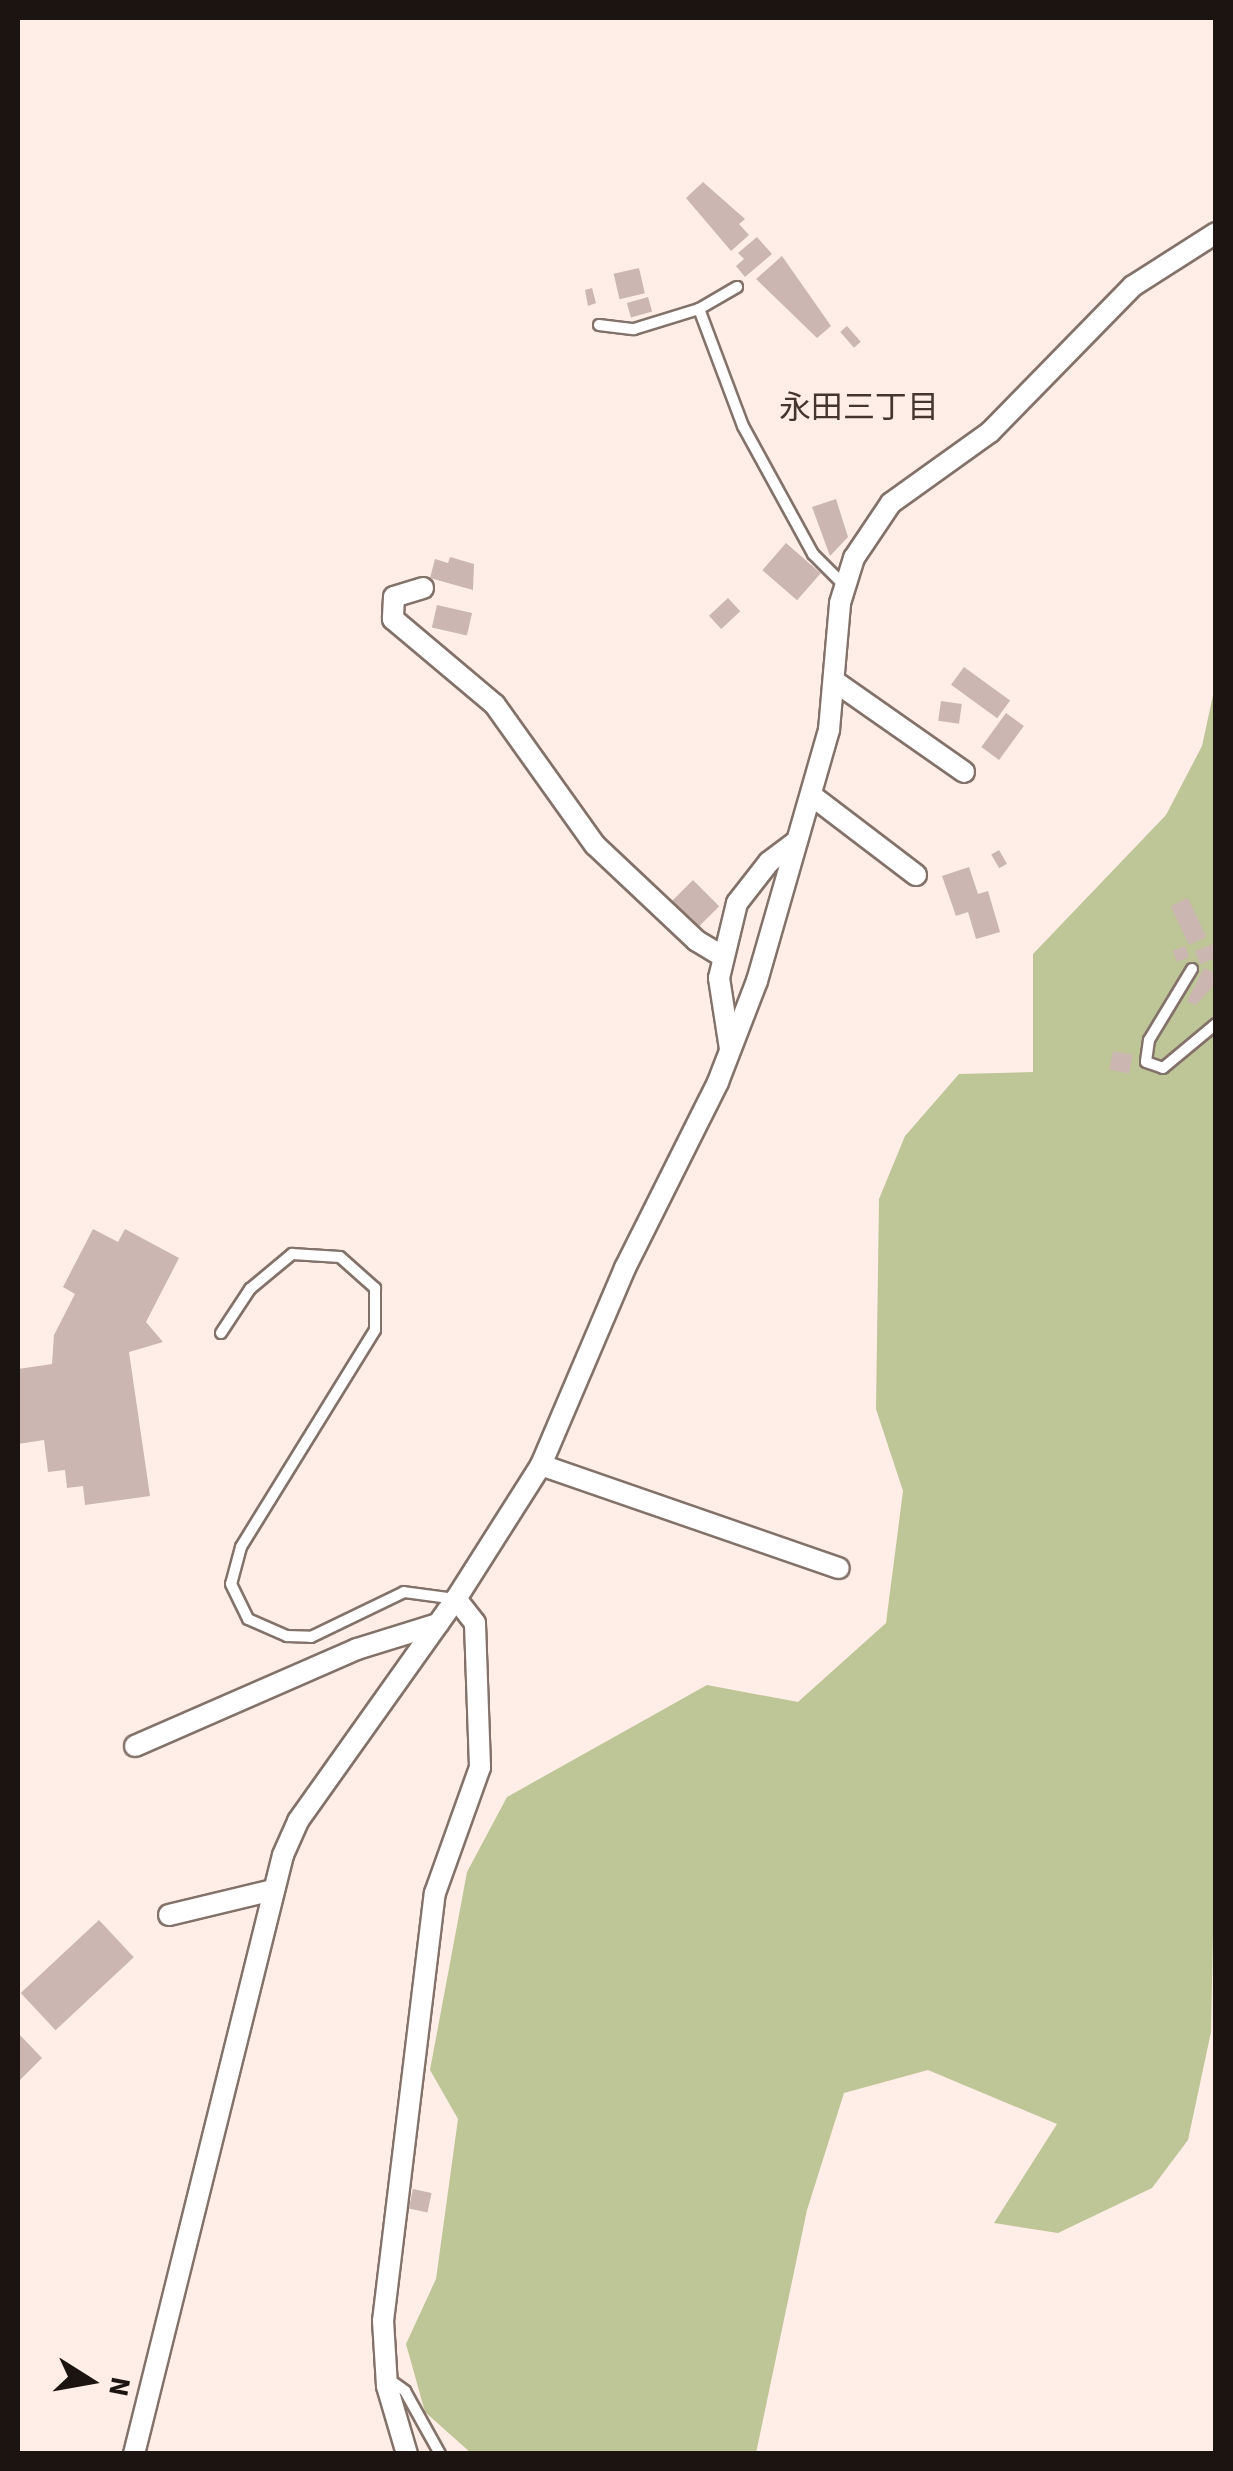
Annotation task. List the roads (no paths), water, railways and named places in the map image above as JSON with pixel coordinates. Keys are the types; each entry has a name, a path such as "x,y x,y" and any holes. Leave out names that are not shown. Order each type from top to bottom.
{"street":[{"path":"134,2454 274,1890 298,1821 456,1599 541,1466 625,1268 730,1051 810,796 838,683 844,585 866,534 890,503 990,432 1133,286 1216,233"},
{"path":"423,588 394,598 393,619 495,704 595,844 697,942 722,956"},
{"path":"838,683 964,772"},
{"path":"810,796 916,875"},
{"path":"730,1051 721,1008 722,956 747,887 797,842"},
{"path":"541,1466 839,1568"},
{"path":"407,2454 385,2376 383,2321 435,1893 480,1767 474,1624 456,1599"},
{"path":"135,1746 358,1649 438,1624"},
{"path":"169,1915 274,1890"}],"lane":[{"path":"599,324 634,328 700,309 737,287"},
{"path":"700,309 743,426 812,554 844,585"},
{"path":"1192,969 1149,1040 1146,1062 1162,1068 1216,1024"},
{"path":"220,1333 250,1289 292,1254 340,1257 374,1288 375,1330 241,1547 231,1584 248,1620 287,1636 311,1637 404,1592 456,1599"},
{"path":"385,2376 405,2391 440,2454"}],"district":[{"name":"永田三丁目","path":"859,408"}]}
